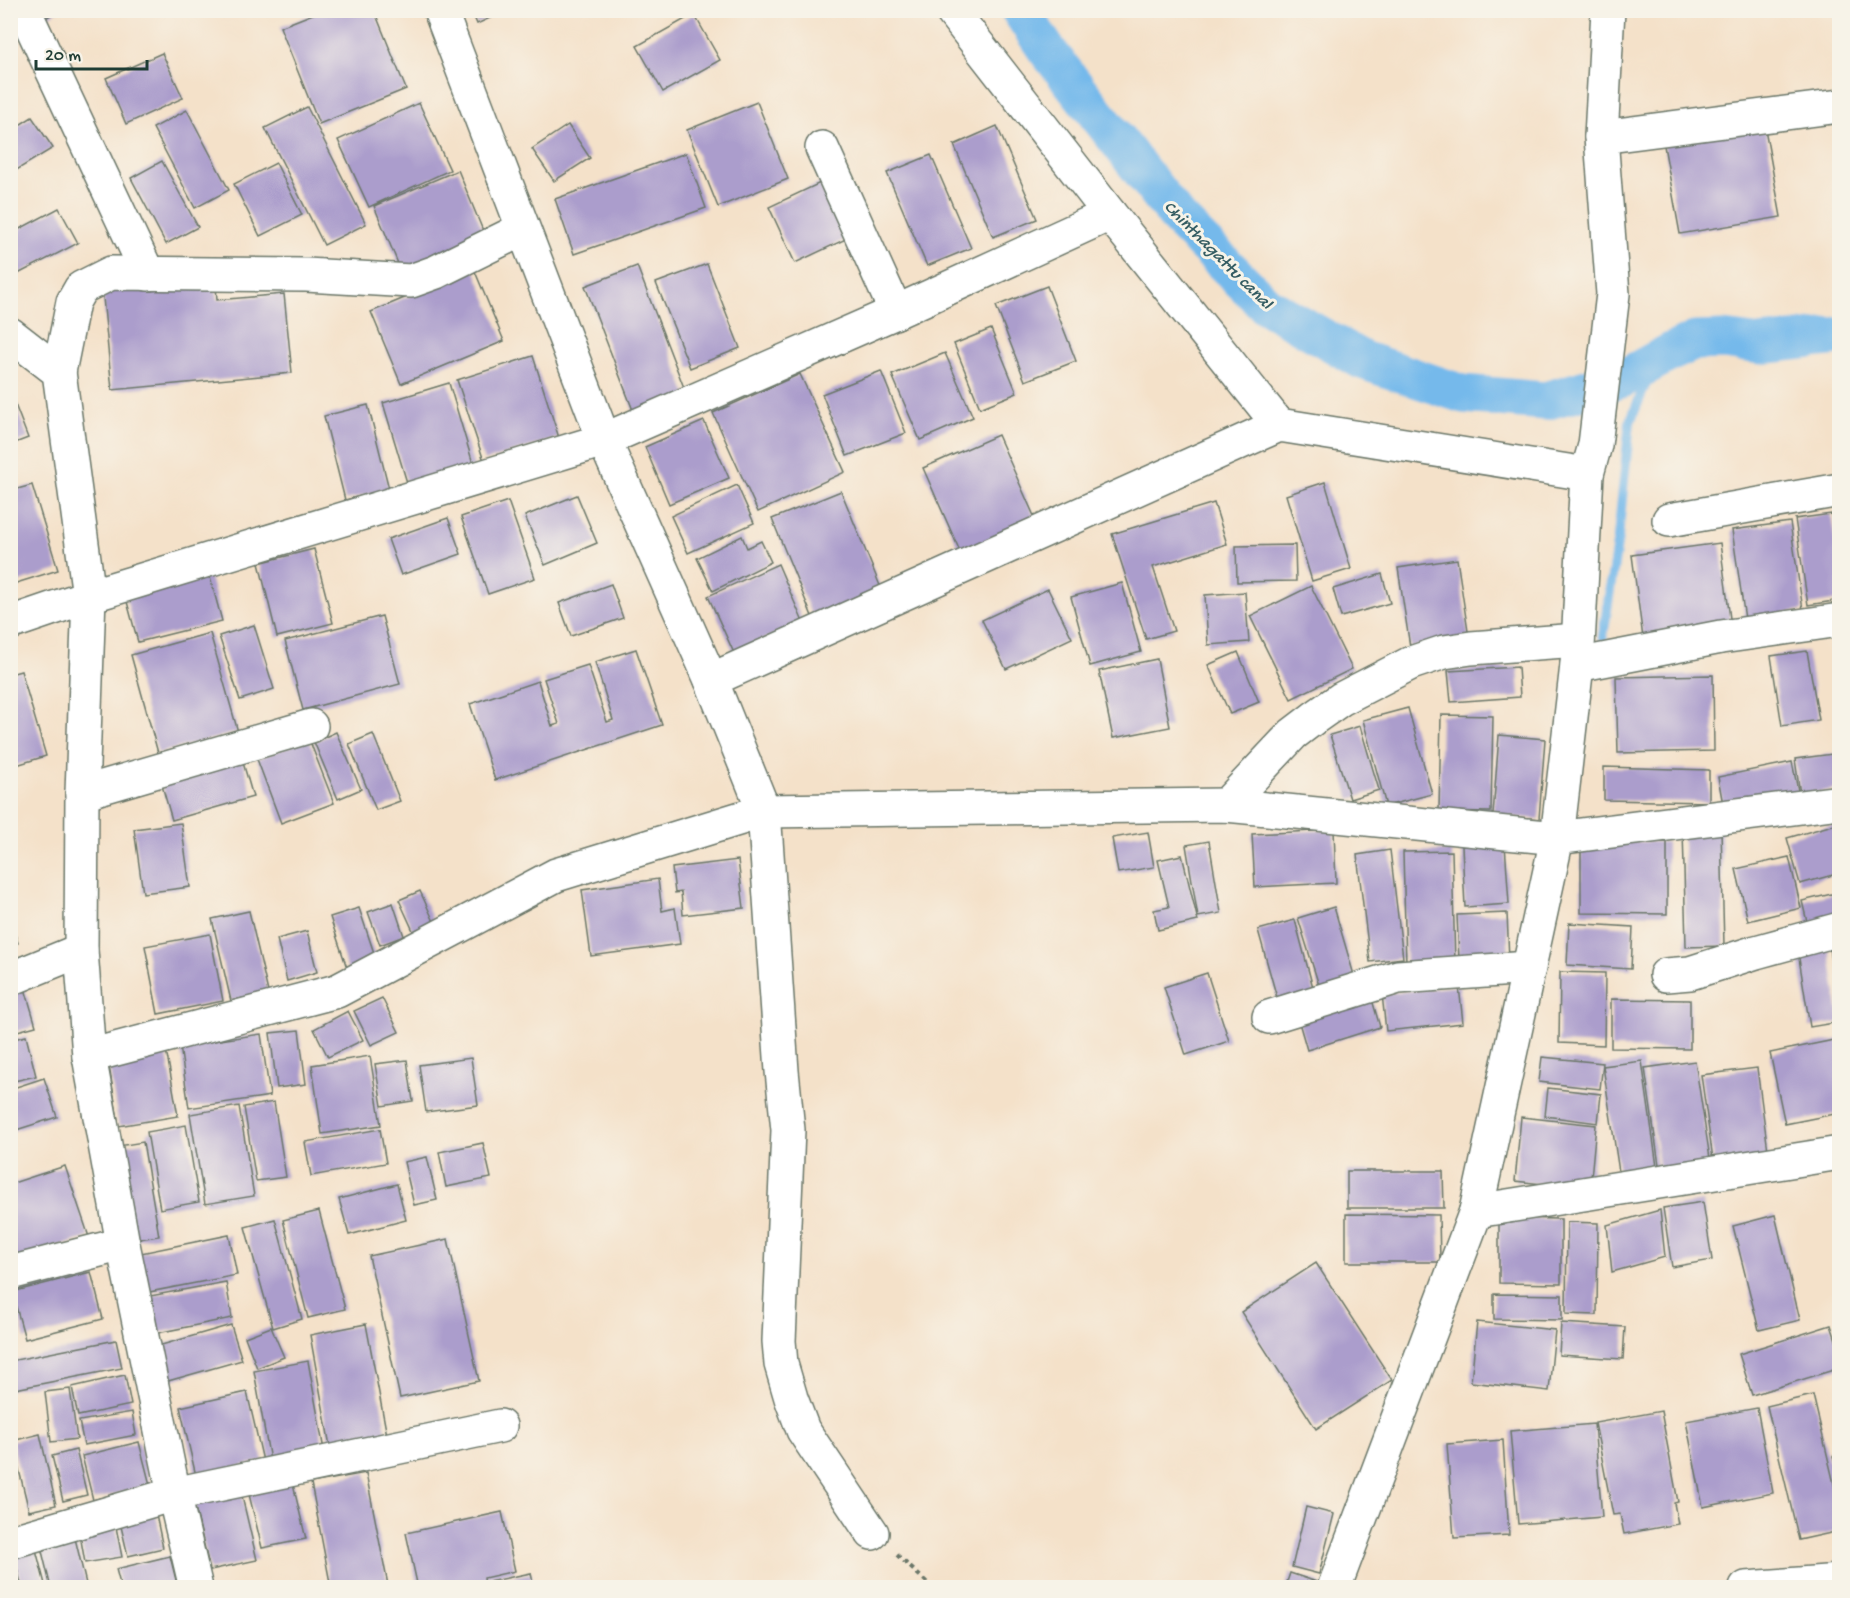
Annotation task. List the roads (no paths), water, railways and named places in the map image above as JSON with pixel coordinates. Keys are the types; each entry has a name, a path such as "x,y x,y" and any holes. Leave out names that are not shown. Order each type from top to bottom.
{"street":[{"path":"24,10 148,274"},
{"path":"440,10 604,440 711,680 764,812 788,1130 779,1341 781,1364 790,1398 803,1430 872,1533"},
{"path":"951,10 1279,425"},
{"path":"1334,1587 1476,1211 1557,838 1577,652 1591,459 1614,294 1601,137 1608,10"},
{"path":"1601,137 1839,106"},
{"path":"822,148 896,312"},
{"path":"10,623 89,596 604,440 896,312 1110,214"},
{"path":"196,1587 174,1494 123,1244 89,1056 81,950 82,793 89,596 59,372 73,302 81,288 111,273 306,275 411,280 436,272 523,229"},
{"path":"10,334 59,372"},
{"path":"711,680 1279,425 1591,459"},
{"path":"1669,520 1839,490"},
{"path":"1226,805 1293,734 1341,699 1411,663 1444,652 1471,648 1577,652 1721,637 1839,620"},
{"path":"82,793 311,726"},
{"path":"89,1056 337,991 556,875 764,812 1226,805 1557,838 1839,802"},
{"path":"1666,975 1690,973 1839,929"},
{"path":"10,979 81,950"},
{"path":"1269,1017 1398,977 1529,968"},
{"path":"1476,1211 1839,1153"},
{"path":"10,1273 123,1244"},
{"path":"10,1542 174,1494 500,1426"},
{"path":"1746,1587 1839,1581"}],"waterway":[{"name":"Chinthagattu canal","path":"1020,10 1046,49 1179,219 1266,305 1362,360 1463,394 1545,401 1624,378 1695,341 1723,340 1761,345 1840,336"},
{"path":"1603,636 1618,537 1630,422 1648,378 1671,352"}]}
